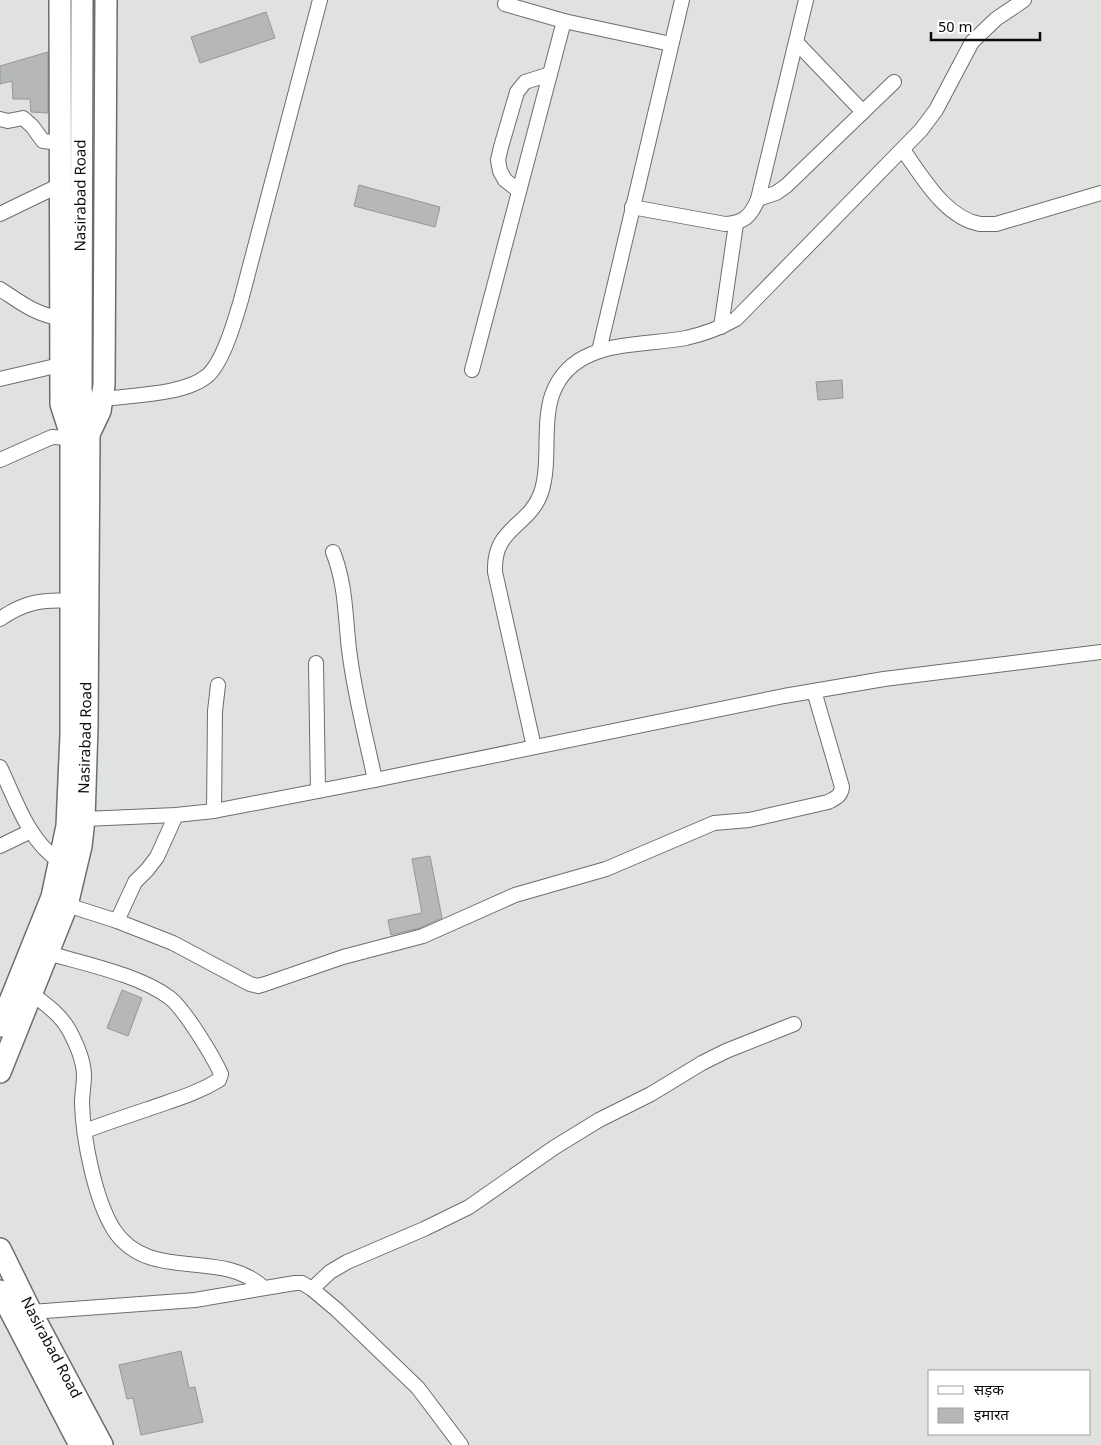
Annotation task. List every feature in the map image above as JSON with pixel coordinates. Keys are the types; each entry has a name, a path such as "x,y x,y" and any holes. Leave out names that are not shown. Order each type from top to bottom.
{"highway":[{"path":"60,0 61,404 77,436 100,411 103,399 106,0"},
{"name":"Nasirabad Road","path":"0,1026 52,897 66,826 69,794 72,601 77,436 81,390 82,0"},
{"name":"Nasirabad Road","path":"0,1072 66,905 76,870 84,819 88,698 77,436"},
{"name":"Nasirabad Road","path":"0,1249 30,1312 102,1445"},
{"name":"Nasirabad Road","path":"0,1291 80,1445"}],"street":[{"path":"103,399 191,386 208,376 217,363 229,337 242,300 320,0"},
{"path":"599,351 682,0"},
{"path":"632,207 725,224 736,224 746,218 754,209 806,0"},
{"path":"534,747 495,572 494,558 498,546 534,506 541,493 544,479 548,416 551,397 557,383 568,369 580,359 599,351 617,346 686,338 721,327 736,319 847,204 903,150 936,110 972,42 996,19 1024,0"},
{"path":"505,4 564,21 671,44"},
{"path":"472,370 564,21"},
{"path":"796,42 863,112"},
{"path":"519,191 505,180 500,171 498,160 501,147 517,92 525,82 550,74"},
{"path":"758,198 768,197 781,189 894,82"},
{"path":"0,119 8,121 23,118 32,126 43,141 60,143"},
{"path":"903,150 935,194 948,207 965,218 980,224 996,224 1101,193"},
{"path":"0,214 60,185"},
{"path":"721,327 736,224"},
{"path":"0,289 34,312 60,318"},
{"path":"0,379 60,365"},
{"path":"0,460 52,437 77,436"},
{"path":"333,552 341,570 349,649 375,780"},
{"path":"0,619 20,606 34,602 51,600 72,601"},
{"path":"84,819 176,815 214,811 814,690 884,679 1101,652"},
{"path":"316,663 318,791"},
{"path":"214,811 218,685"},
{"path":"66,905 117,921 173,943 250,984 258,986 343,958 423,936 515,895 606,869 714,823 749,820 828,802 837,798 841,793 842,787 814,690"},
{"path":"0,767 38,843 60,861"},
{"path":"117,921 135,882 148,870 157,857 176,815"},
{"path":"0,846 31,831"},
{"path":"48,952 145,983 171,999 181,1008 221,1074 219,1080 213,1084 178,1100 146,1109 85,1131"},
{"path":"31,993 62,1020 69,1030 81,1060 84,1069 82,1102 93,1177 108,1218 115,1231 135,1251 146,1257 160,1261 222,1267 257,1281 264,1288"},
{"path":"312,1289 330,1272 347,1262 424,1229 469,1207 555,1147 599,1120 652,1094 726,1051 794,1024"},
{"path":"30,1312 195,1300 302,1283 337,1310 418,1388 461,1445"}],"building":[{"path":"266,12 275,38 200,63 191,37"},
{"path":"48,52 48,113 31,112 30,99 13,99 12,81 0,84 0,66"},
{"path":"359,185 440,207 435,227 354,206"},
{"path":"842,380 843,398 818,400 816,382"},
{"path":"430,856 442,918 420,928 391,935 388,920 422,913 412,859"},
{"path":"122,990 142,998 128,1036 107,1028"},
{"path":"181,1351 189,1388 195,1387 203,1422 141,1435 133,1398 127,1399 119,1365"}]}
